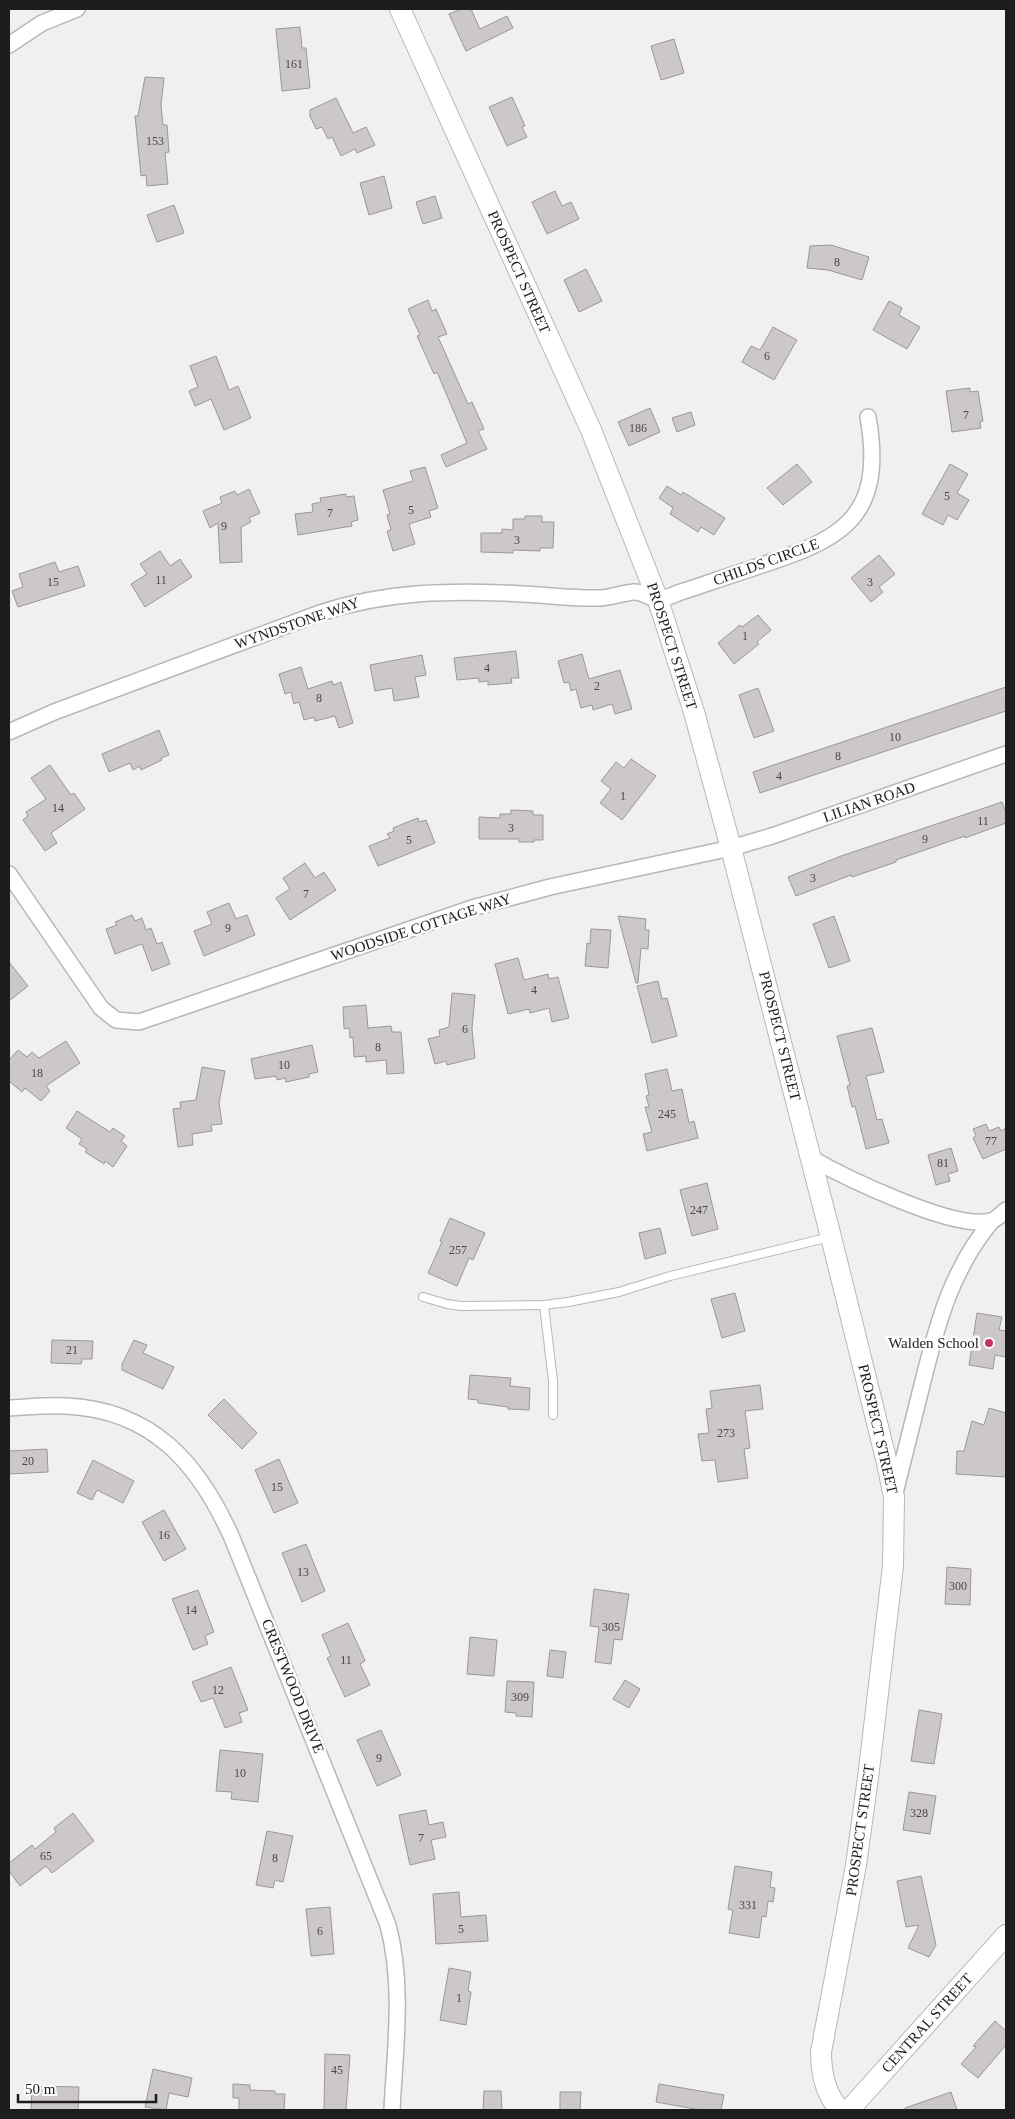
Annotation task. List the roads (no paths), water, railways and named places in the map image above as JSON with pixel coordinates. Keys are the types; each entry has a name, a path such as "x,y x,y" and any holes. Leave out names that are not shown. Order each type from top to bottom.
{"street":[{"path":"9,45 42,23 77,9"},
{"name":"PROSPECT STREET","path":"400,9 591,430 658,600 694,712 731,848 832,1237 894,1497 893,1566 868,1778 850,1902 821,2052 821,2071 826,2088 832,2102 840,2110"},
{"name":"CHILDS CIRCLE","path":"658,600 803,551 830,538 848,524 860,509 871,477 872,451 868,417"},
{"name":"WYNDSTONE WAY","path":"9,732 54,712 320,613 364,600 408,594 455,592 600,598 636,592 658,600"},
{"name":"LILIAN ROAD","path":"731,848 772,836 1006,754"},
{"name":"WOODSIDE COTTAGE WAY","path":"9,874 101,1008 116,1020 139,1022 494,902 631,868 731,848"},
{"path":"811,1158 858,1182 926,1210 966,1221 992,1221"},
{"path":"894,1497 931,1346 948,1293 969,1252 992,1221 1006,1210"},
{"name":"CRESTWOOD DRIVE","path":"9,1408 67,1406 88,1408 125,1418 156,1435 176,1452 191,1468 214,1499 236,1547 388,1925 394,1946 398,1990 392,2110"},
{"name":"CENTRAL STREET","path":"849,2110 1006,1935"}],"lane":[{"path":"423,1297 461,1306 544,1305 595,1298 670,1276 832,1237"},
{"path":"544,1305 553,1381 553,1415"}],"place":[{"name":"Walden School","path":"989,1343"}]}
